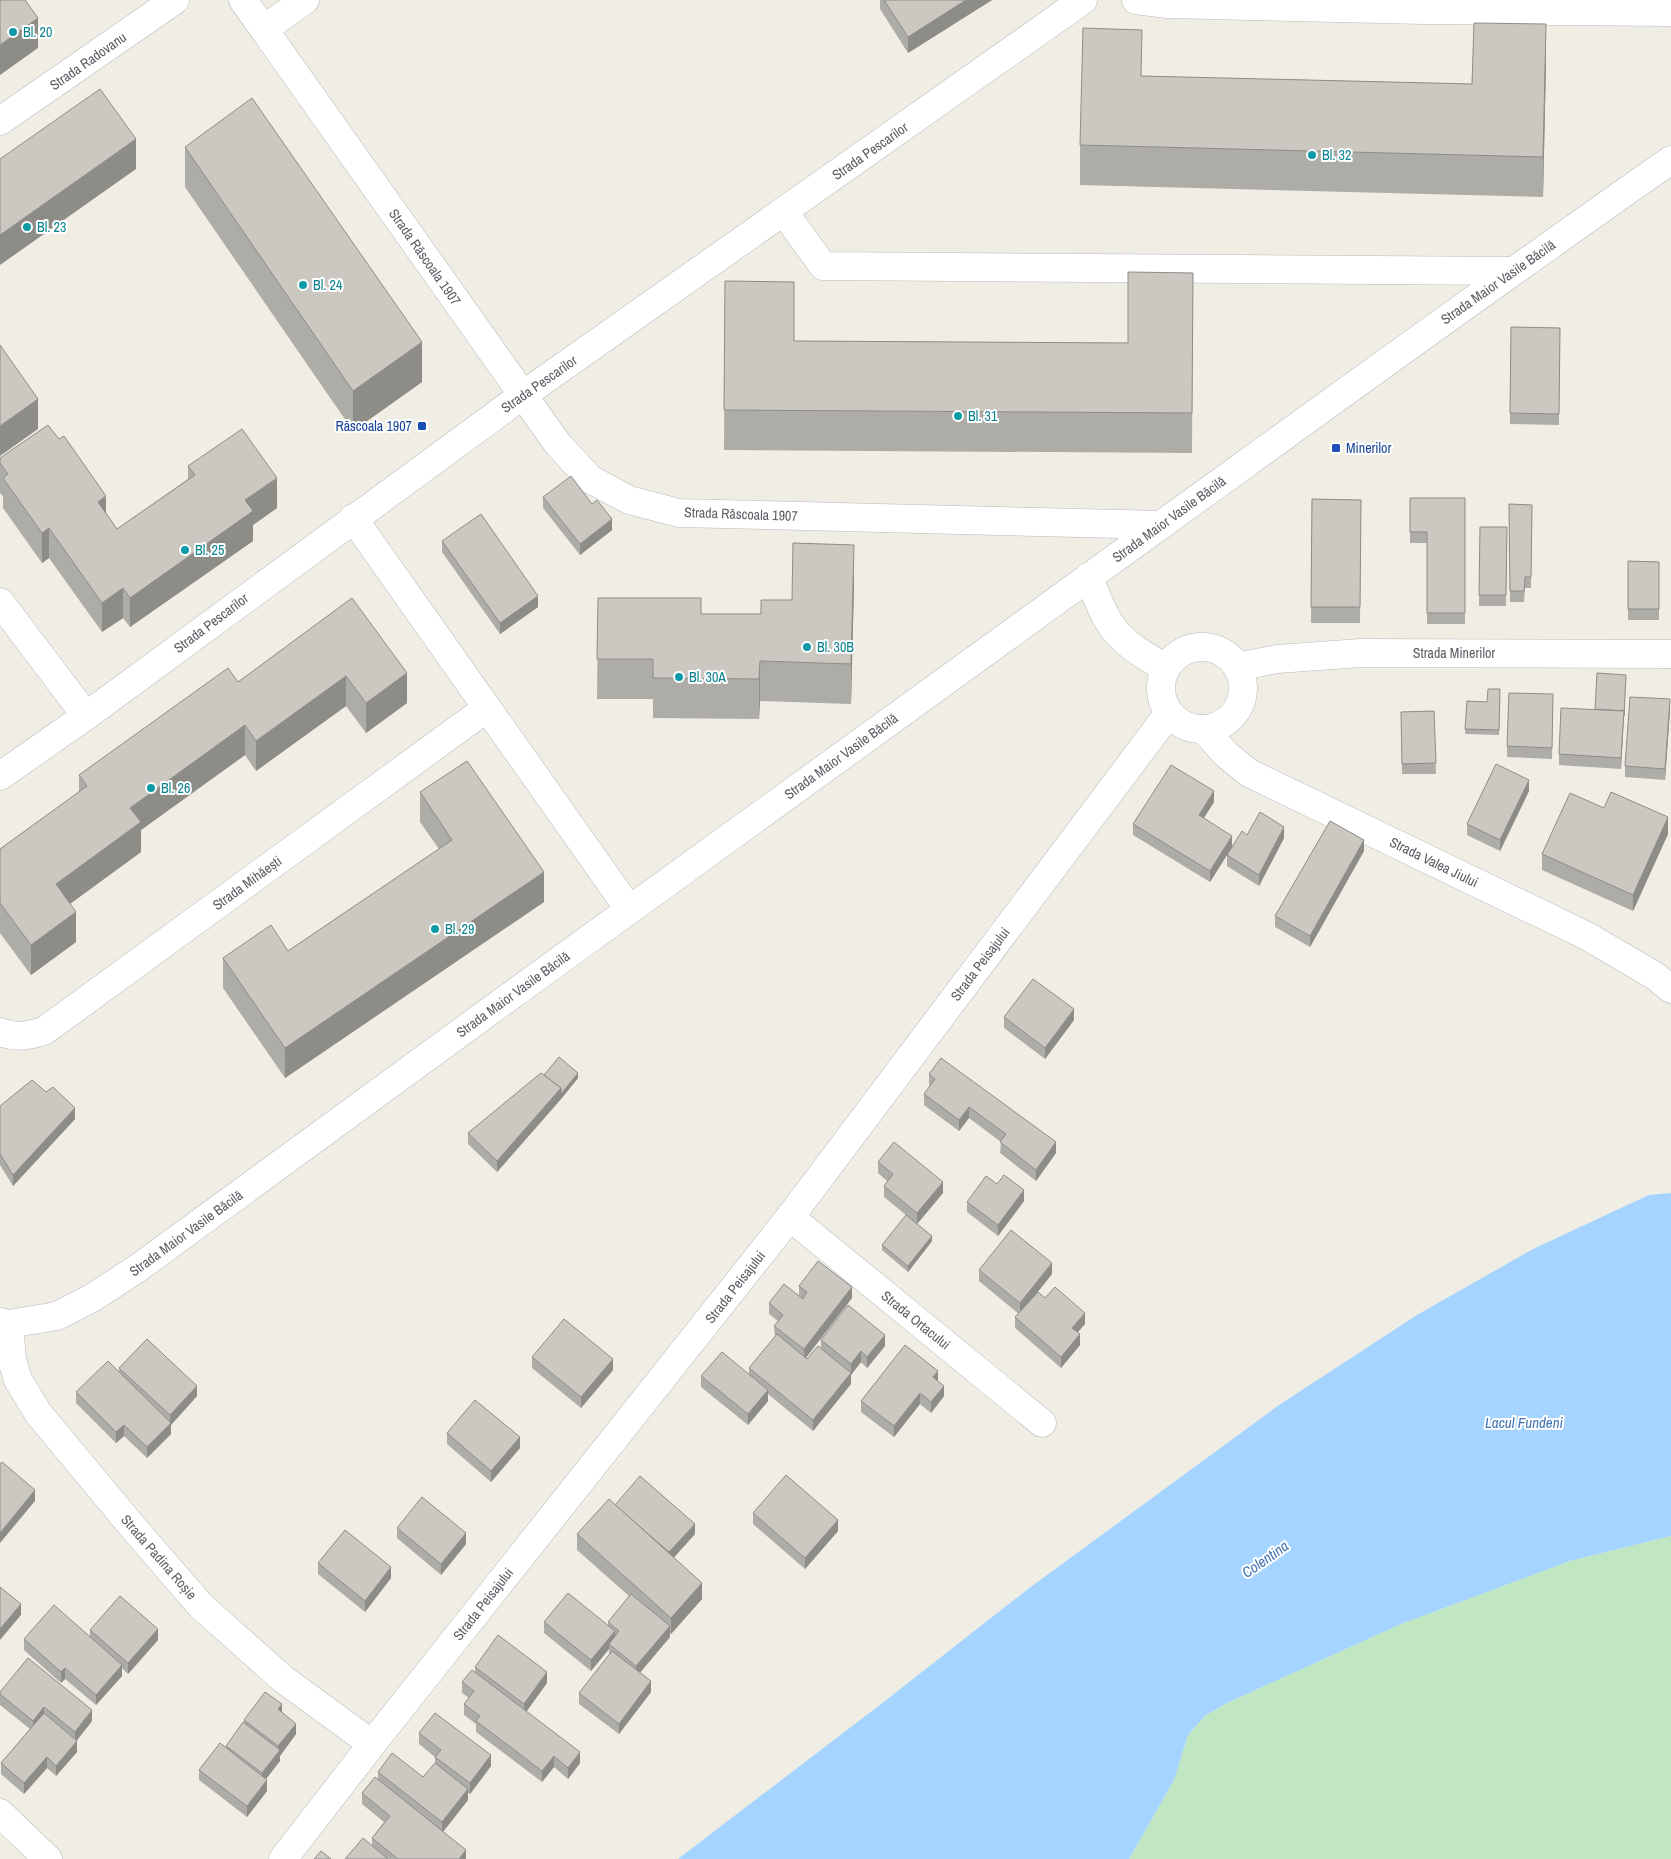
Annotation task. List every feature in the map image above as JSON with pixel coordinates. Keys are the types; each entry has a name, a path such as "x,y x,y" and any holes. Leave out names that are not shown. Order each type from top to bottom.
{"street":[{"name":"Strada Radovanu","path":"0,121 176,0"},
{"name":"Strada Răscoala 1907","path":"243,0 558,443 590,479 630,500 680,513 1161,525"},
{"path":"264,29 305,0"},
{"name":"Strada Pescarilor","path":"0,776 86,716 523,394 1083,0"},
{"path":"1136,0 1167,4 1671,12"},
{"name":"Strada Maior Vasile Băcilă","path":"5,1323 57,1316 92,1298 138,1268 629,909 1088,577 1513,271 1671,160"},
{"path":"784,212 824,266 1513,271"},
{"path":"353,518 629,909"},
{"path":"1088,577 1106,616 1118,634 1137,651 1166,668"},
{"path":"0,602 86,716"},
{"path":"1201,647 1215,649 1228,656 1237,667 1242,680 1243,694 1238,708 1230,719 1217,726 1203,729 1190,727 1179,722 1169,713 1161,691 1162,679 1166,668 1175,657 1187,650 1201,647"},
{"name":"Strada Minerilor","path":"1237,667 1286,658 1361,653 1671,654"},
{"name":"Strada Mihăești","path":"0,1032 13,1036 29,1036 44,1031 487,708"},
{"name":"Strada Peisajului","path":"287,1856 372,1744 790,1217 1169,713"},
{"name":"Strada Valea Jiului","path":"1203,729 1227,755 1249,773 1587,936 1654,976 1671,989"},
{"name":"Strada Ortacului","path":"790,1217 1042,1423"},
{"name":"Strada Padina Roșie","path":"5,1323 18,1380 38,1413 201,1606 283,1679 372,1744"},
{"path":"6,1818 48,1859"}],"green space":[{"path":"1671,1536 1671,1859 1129,1859 1174,1780 1188,1735 1205,1716 1227,1703 1401,1624 1570,1561"}],"water":[{"name":"Lacul Fundeni","path":"1671,1193 1671,1536 1570,1561 1401,1624 1227,1703 1205,1716 1188,1735 1174,1780 1129,1859 678,1859 1028,1589 1279,1405 1417,1315 1533,1249 1649,1195"}],"building":[{"path":"0,0 25,0 38,18 0,45"},
{"path":"884,0 966,0 908,37"},
{"path":"1474,23 1546,24 1543,157 1080,145 1083,28 1142,30 1141,76 1472,84"},
{"path":"100,89 136,139 0,235 0,159"},
{"name":"Bl. 24","path":"252,98 422,342 353,391 185,147"},
{"path":"1128,272 1193,273 1192,413 724,410 725,281 794,282 794,341 1128,343"},
{"path":"1511,327 1560,328 1559,414 1510,413"},
{"path":"0,345 38,399 0,426"},
{"name":"Bl. 25","path":"48,425 59,439 64,436 106,496 98,502 117,529 195,475 188,466 242,429 277,478 245,500 253,511 130,598 123,588 102,603 49,528 42,533 3,478 8,474 0,463 0,458"},
{"path":"571,476 592,504 597,500 612,519 580,544 543,497"},
{"path":"1410,498 1465,498 1465,613 1427,613 1427,532 1410,532"},
{"path":"1312,499 1361,500 1360,607 1311,607"},
{"path":"1509,504 1532,505 1531,577 1525,577 1524,591 1510,591"},
{"path":"481,514 538,596 500,623 442,541"},
{"path":"1480,527 1507,527 1506,595 1479,595"},
{"path":"793,543 854,545 851,664 760,661 759,679 653,678 653,659 597,659 598,598 701,598 701,614 761,614 761,600 792,600"},
{"path":"1628,561 1659,562 1659,609 1628,609"},
{"name":"Bl. 26","path":"352,598 407,673 366,703 346,676 256,741 245,725 130,808 141,822 56,884 76,912 31,945 0,903 0,849 87,786 79,775 228,668 238,682"},
{"path":"1597,673 1626,675 1624,716 1624,711 1595,709"},
{"path":"1488,689 1500,689 1499,730 1465,729 1467,701 1487,702"},
{"path":"1509,693 1553,694 1552,748 1507,746"},
{"path":"1630,697 1670,699 1665,769 1625,766"},
{"path":"1561,708 1624,711 1621,758 1559,754"},
{"path":"1434,711 1436,763 1402,764 1401,712"},
{"name":"Bl. 29","path":"467,761 544,872 285,1048 223,958 271,925 288,951 452,840 420,792"},
{"path":"1496,764 1529,780 1500,840 1467,824"},
{"path":"1171,765 1214,791 1199,815 1232,836 1210,871 1133,824"},
{"path":"1611,792 1668,817 1633,895 1542,854 1570,793 1604,808"},
{"path":"1260,812 1284,827 1259,875 1227,855 1242,831 1247,835"},
{"path":"1330,821 1364,840 1310,936 1275,916"},
{"path":"1033,979 1074,1009 1045,1048 1004,1017"},
{"path":"559,1057 578,1073 561,1094 561,1088 544,1075"},
{"path":"941,1058 1056,1142 1036,1170 1000,1142 1006,1134 969,1107 959,1120 924,1094 935,1079 929,1074"},
{"path":"541,1073 561,1088 497,1161 468,1133"},
{"path":"32,1080 46,1092 53,1087 75,1108 13,1175 0,1154 0,1106"},
{"path":"894,1142 943,1182 917,1213 884,1186 893,1174 878,1162"},
{"path":"1004,1175 1024,1190 998,1225 967,1202 986,1176 997,1184"},
{"path":"906,1215 932,1236 908,1266 882,1245"},
{"path":"1011,1230 1052,1263 1020,1303 979,1270"},
{"path":"818,1261 852,1287 804,1349 774,1326 783,1315 769,1303 784,1284 803,1299 807,1292 799,1286"},
{"path":"1055,1287 1085,1313 1072,1328 1080,1334 1061,1357 1015,1317 1038,1292 1045,1298"},
{"path":"848,1305 885,1335 867,1357 861,1351 851,1364 821,1340"},
{"path":"564,1319 613,1359 581,1397 532,1357"},
{"path":"777,1334 807,1359 818,1346 851,1373 813,1420 749,1368"},
{"path":"147,1339 197,1386 170,1415 119,1368"},
{"path":"905,1345 938,1371 933,1377 944,1386 931,1402 920,1393 894,1426 861,1401"},
{"path":"722,1352 768,1390 748,1414 701,1376"},
{"path":"108,1361 171,1423 147,1447 124,1425 116,1432 76,1392"},
{"path":"475,1400 520,1437 491,1471 447,1433"},
{"path":"2,1462 35,1490 0,1533 0,1464"},
{"path":"786,1475 838,1520 805,1558 753,1513"},
{"path":"640,1476 695,1524 669,1552 615,1505"},
{"path":"422,1497 466,1533 441,1564 397,1528"},
{"path":"609,1499 702,1583 671,1618 577,1534"},
{"path":"345,1530 391,1567 365,1601 318,1563"},
{"path":"0,1587 21,1604 0,1629"},
{"path":"568,1593 615,1631 591,1660 544,1622"},
{"path":"631,1594 670,1626 636,1666 609,1644 619,1631 608,1622"},
{"path":"120,1596 158,1629 128,1663 90,1630"},
{"path":"54,1605 122,1665 96,1695 65,1668 61,1672 24,1639"},
{"path":"498,1635 547,1672 524,1704 475,1667"},
{"path":"612,1651 651,1681 619,1724 579,1693"},
{"path":"28,1658 92,1710 75,1732 44,1707 33,1721 0,1694"},
{"path":"472,1670 580,1752 568,1768 554,1756 542,1771 476,1721 480,1716 464,1704 474,1691 462,1682"},
{"path":"265,1692 282,1704 278,1709 296,1724 278,1746 244,1720"},
{"path":"44,1713 77,1741 56,1766 47,1757 24,1783 1,1763"},
{"path":"435,1713 491,1755 470,1783 435,1757 441,1750 419,1733"},
{"path":"243,1722 280,1750 262,1773 226,1746"},
{"path":"220,1743 267,1780 247,1806 199,1770"},
{"path":"392,1753 423,1777 435,1763 468,1789 442,1822 378,1772"},
{"path":"375,1777 466,1850 459,1859 398,1859 372,1838 390,1816 362,1793"},
{"path":"363,1838 388,1859 345,1859"},
{"path":"321,1851 331,1859 314,1859"}],"place":[{"name":"Bl. 20","path":"13,32"},
{"name":"Bl. 32","path":"1312,155"},
{"name":"Bl. 23","path":"27,227"},
{"name":"Bl. 24","path":"303,285"},
{"name":"Bl. 31","path":"958,416"},
{"name":"Răscoala 1907","path":"422,426"},
{"name":"Minerilor","path":"1336,448"},
{"name":"Bl. 25","path":"185,550"},
{"name":"Bl. 30B","path":"807,647"},
{"name":"Bl. 30A","path":"679,677"},
{"name":"Bl. 26","path":"151,788"},
{"name":"Bl. 29","path":"435,929"}],"water label":[{"name":"Colentina","path":"1265,1559"}]}
